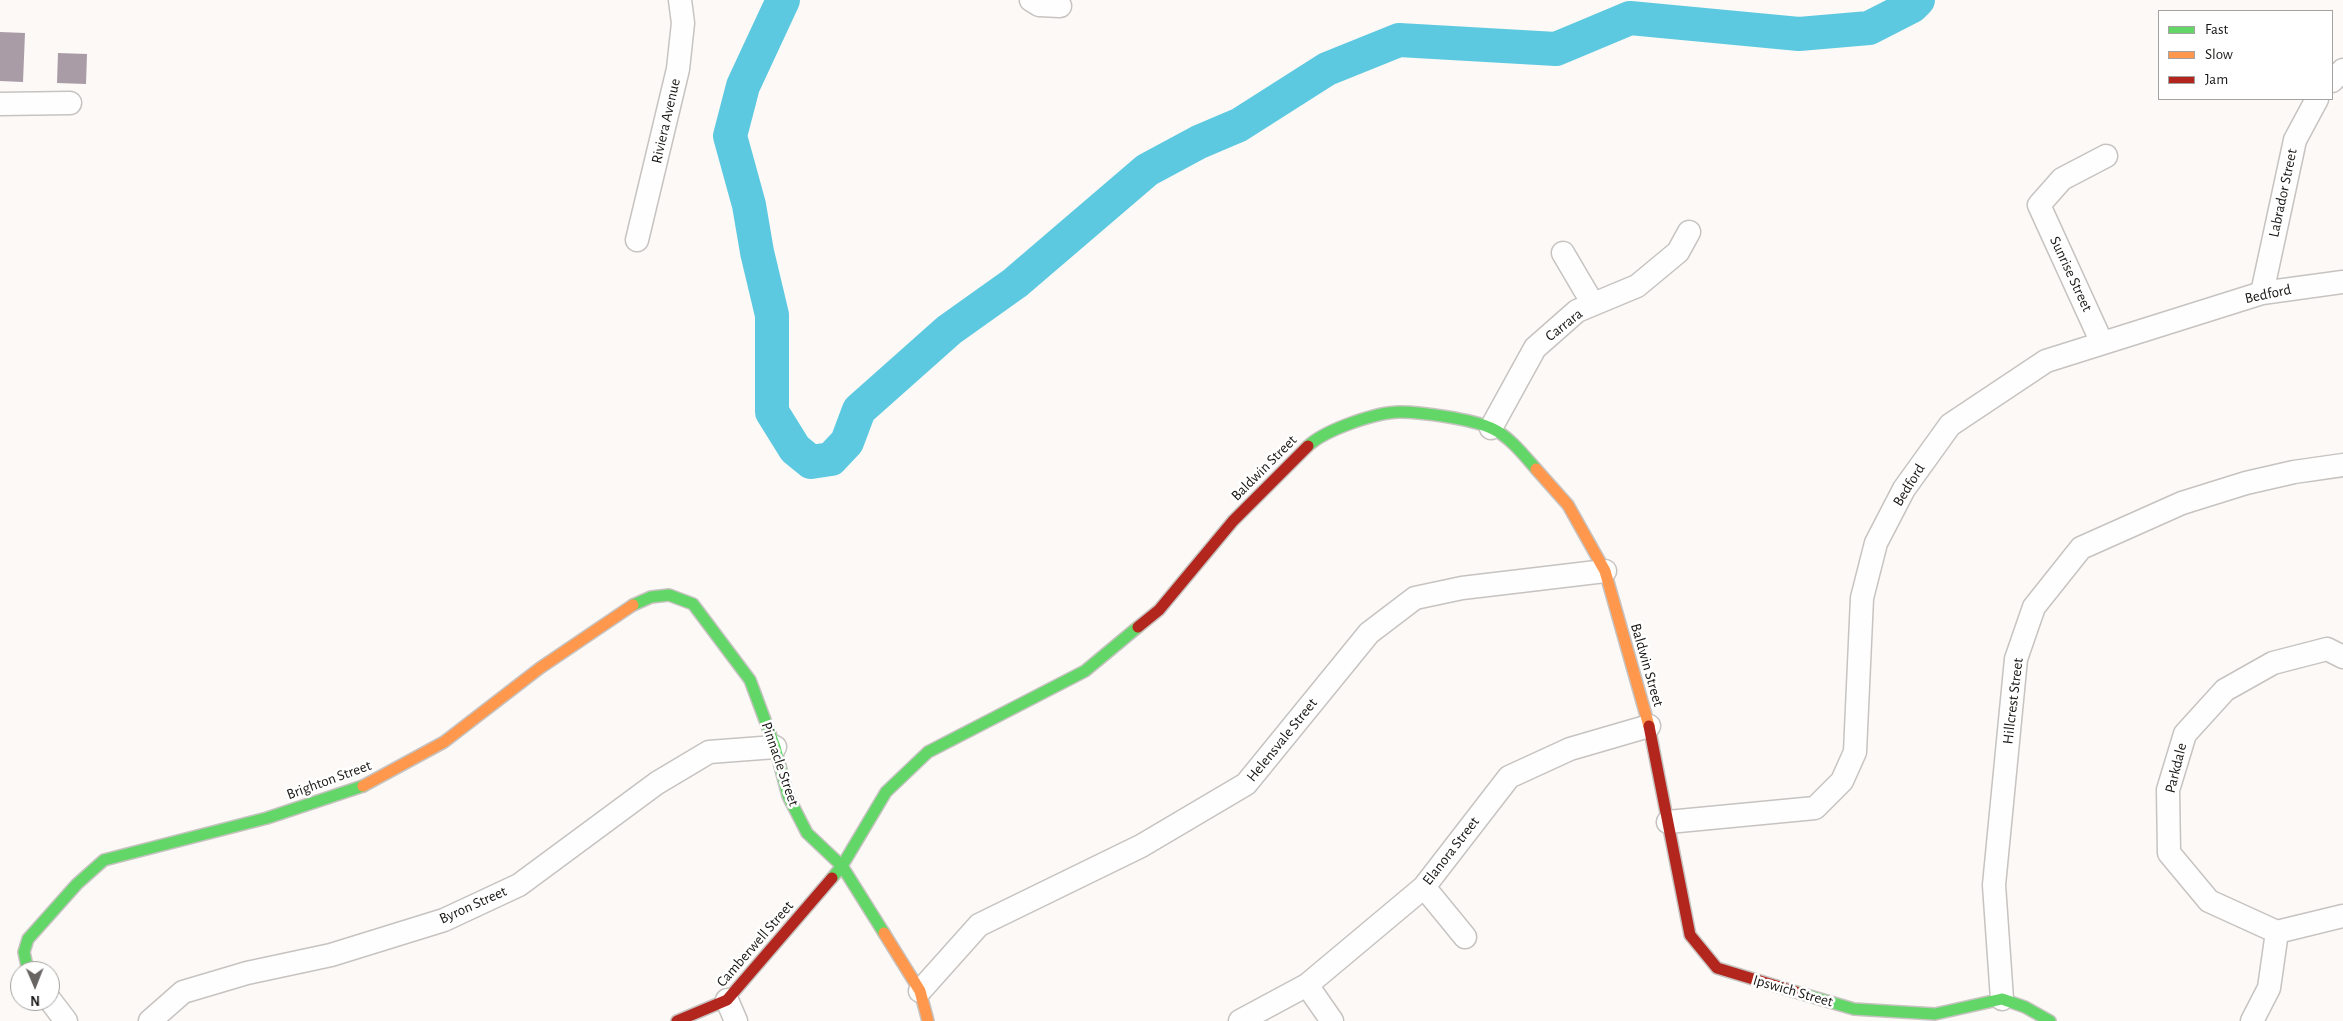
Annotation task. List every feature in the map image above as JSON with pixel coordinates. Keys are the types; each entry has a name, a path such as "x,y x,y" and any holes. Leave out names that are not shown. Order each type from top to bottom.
{"street":[{"name":"Riviera Avenue","path":"637,240 678,69 683,23 680,0"},
{"path":"1031,0 1039,5 1060,6"},
{"path":"2333,80 2343,70"},
{"name":"Labrador Street","path":"2262,293 2295,140 2316,100"},
{"path":"0,104 70,103"},
{"name":"Sunrise Street","path":"2102,343 2039,205 2062,179 2106,156"},
{"name":"Carrara","path":"1491,428 1536,348 1577,311 1637,286 1678,252 1690,232"},
{"path":"1563,253 1593,304"},
{"name":"Bedford","path":"1668,822 1815,808 1842,781 1855,752 1862,598 1876,543 1904,489 1950,425 2046,361 2262,293 2343,282"},
{"name":"Baldwin Street","path":"842,866 886,792 928,752 1086,671 1159,610 1233,521 1310,444 1348,423 1399,412 1450,418 1491,428 1516,446 1568,505 1605,571 1649,726 1668,822"},
{"name":"Hillcrest Street","path":"2002,999 1994,885 2016,659 2034,606 2081,548 2182,503 2237,486 2294,472 2343,465"},
{"name":"Helensvale Street","path":"920,991 979,925 1142,846 1246,784 1369,633 1414,598 1462,588 1605,571"},
{"name":"Pinnacle Street","path":"669,595 694,604 750,680 775,747 788,796 807,832 842,866 920,991 928,1021"},
{"name":"Brighton Street","path":"26,961 24,952 28,939 77,884 104,860 267,818 363,786 444,742 540,668 634,604 651,597 669,595"},
{"name":"Parkdale","path":"2277,932 2209,900 2169,852 2168,790 2185,734 2225,690 2273,663 2327,649 2343,657"},
{"name":"Elanora Street","path":"1240,1021 1307,985 1424,887 1509,777 1570,749 1649,726"},
{"name":"Byron Street","path":"150,1021 183,992 247,972 331,956 444,920 519,885 657,783 709,752 775,747"},
{"name":"Ipswich Street","path":"1668,822 1690,936 1717,968 1854,1009 1935,1014 2002,999"},
{"name":"Camberwell Street","path":"678,1021 727,1000 842,866"},
{"path":"1424,887 1465,937"},
{"path":"2252,1021 2269,988 2277,932 2343,916"},
{"path":"1307,985 1332,1021"},
{"path":"2002,999 2025,1007 2050,1021"},
{"path":"727,1000 736,1021"},
{"path":"58,1011 66,1021"}],"building":[{"path":"0,32 25,33 23,82 0,81"},
{"path":"58,53 87,54 86,84 57,83"}],"waterway":[{"path":"783,0 743,86 730,136 749,205 757,252 772,315 772,412 795,449 811,462 831,459 847,442 859,410 949,330 1015,283 1147,170 1199,142 1239,125 1327,69 1399,40 1556,49 1630,18 1799,34 1869,28 1912,6 1918,0"}],"traffic: fast":[{"path":"1308,446 1338,428 1378,415 1400,412 1421,413 1459,419 1498,431 1536,469"},
{"path":"633,605 651,597 669,595 693,604 750,680 775,747 788,796 807,833 842,866 884,933"},
{"path":"832,878 842,866 886,792 928,752 1085,671 1138,627"},
{"path":"26,961 24,952 28,939 77,884 104,860 267,818 363,786"},
{"path":"1796,992 1854,1009 1935,1014 2002,999 2025,1007 2050,1021"}],"traffic: slow":[{"path":"1536,469 1568,505 1605,571 1649,726"},
{"path":"363,786 444,742 540,668 633,605"},
{"path":"884,933 920,991 928,1021"}],"traffic: jam":[{"path":"1138,627 1159,610 1233,521 1308,446"},
{"path":"1649,726 1690,935 1717,968 1796,992"},
{"path":"677,1021 727,1000 832,878"}]}
